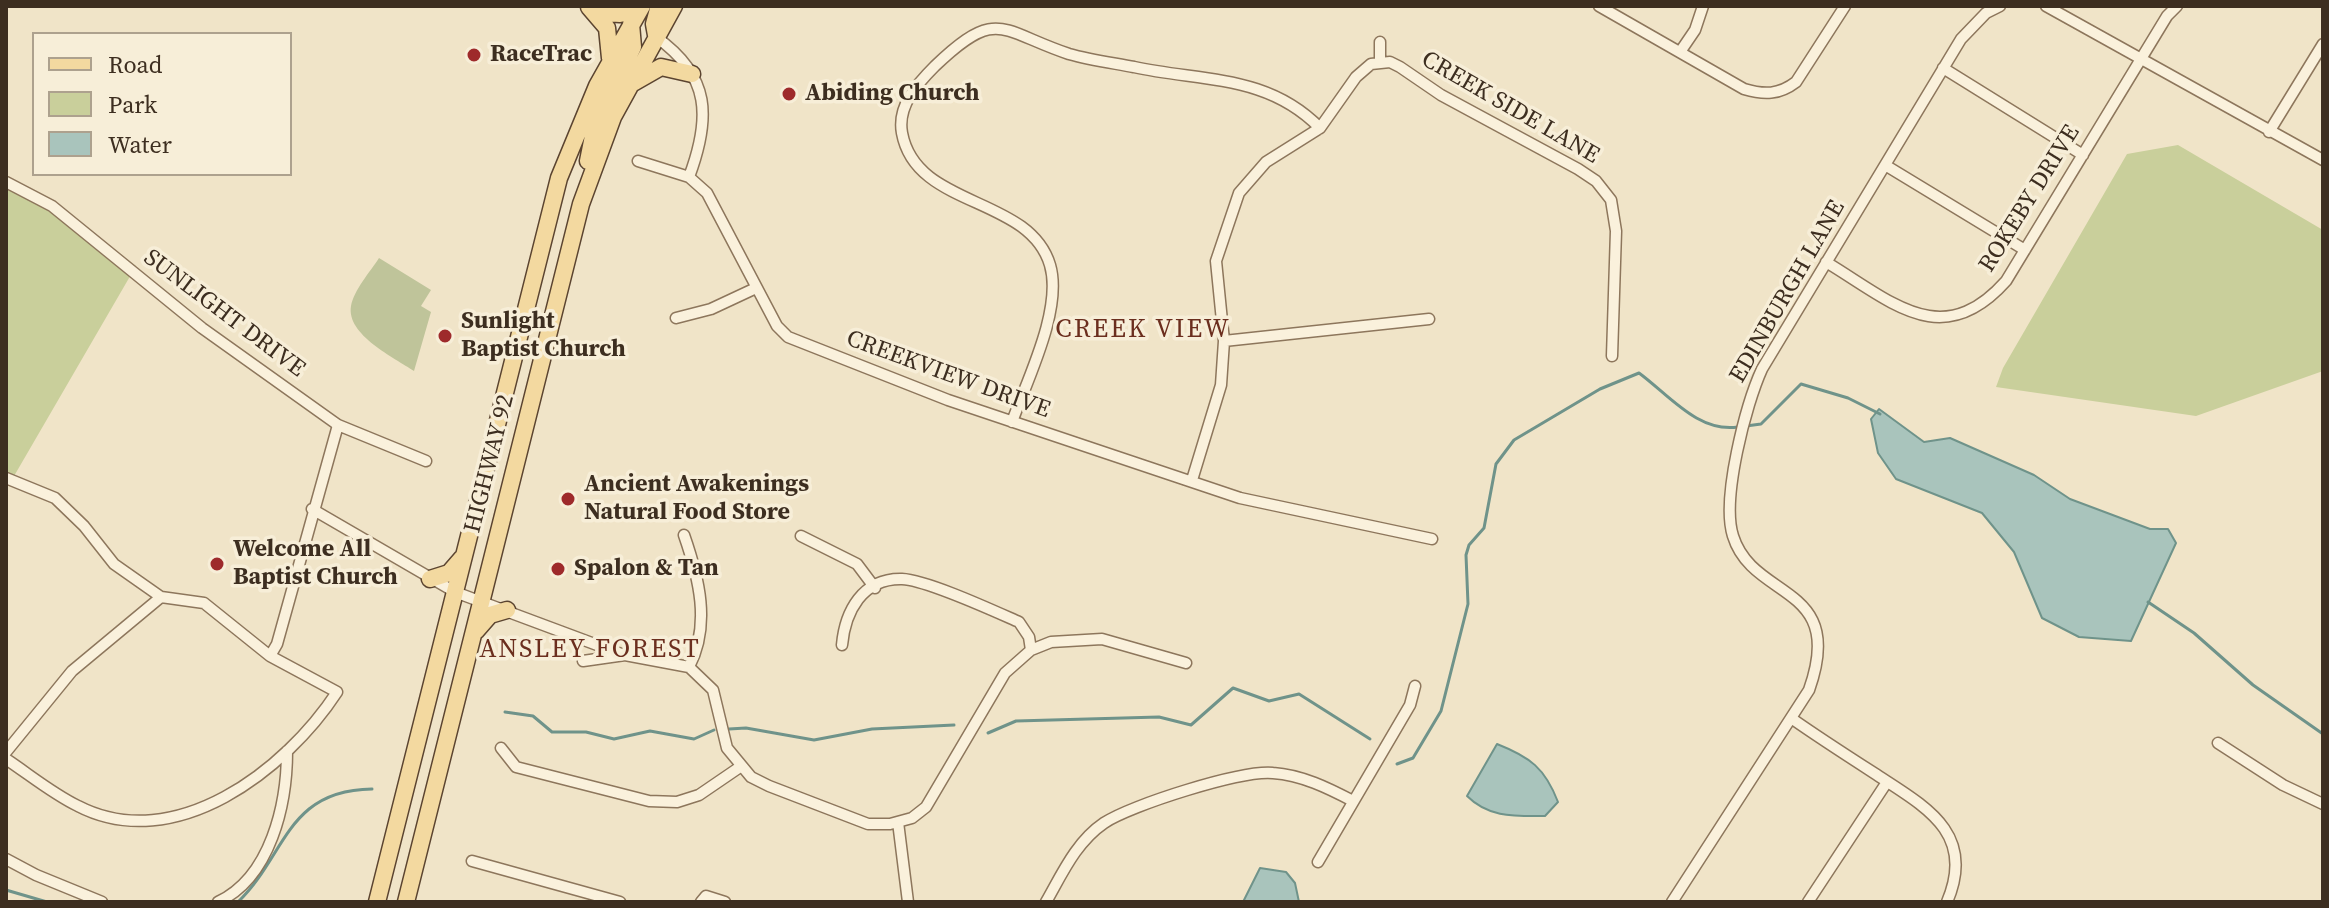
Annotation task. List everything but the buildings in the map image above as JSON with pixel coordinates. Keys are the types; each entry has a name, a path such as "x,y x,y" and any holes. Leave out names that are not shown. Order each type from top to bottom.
{"main road":[{"path":"597,10 620,14 642,6"},
{"name":"HIGHWAY 92","path":"377,902 559,178 582,118 642,6"},
{"path":"656,37 654,24 659,6"},
{"name":"HIGHWAY 92","path":"406,902 587,183 626,90 674,6"},
{"path":"597,10 607,28 610,62"},
{"path":"587,183 593,130 632,51 635,38 631,24"},
{"path":"626,90 644,74 661,67 692,74"},
{"path":"430,579 449,573 463,557"},
{"path":"471,639 484,620 507,610"},
{"path":"385,869 386,902"}],"street":[{"path":"1599,6 1744,89 1758,93 1785,90 1801,75 1845,6"},
{"path":"1680,52 1695,30 1703,6"},
{"name":"EDINBURGH LANE","path":"1672,902 1809,690 1817,666 1819,645 1813,623 1803,605 1741,554 1732,534 1737,454 1750,396 1762,369 1961,39 1986,13 2000,6"},
{"path":"2046,6 2323,160"},
{"name":"ROKEBY DRIVE","path":"1826,262 1924,318 1948,318 1970,313 1987,302 2025,250 2167,16 2177,6"},
{"path":"1012,422 1048,318 1052,276 1045,253 1022,228 922,173 906,149 901,124 904,106 920,81 936,65 973,33 995,27 1010,28 1078,56 1261,88 1306,113 1320,128"},
{"path":"638,161 689,177 704,121 702,94 692,74 677,54 656,37"},
{"path":"1192,480 1221,385 1224,341 1216,261 1239,193 1260,168 1320,128 1356,77 1371,64 1380,63 1380,42"},
{"path":"2269,132 2323,44"},
{"name":"CREEK SIDE LANE","path":"1380,63 1400,67 1441,95 1578,169 1605,190 1615,214 1616,231 1612,356"},
{"path":"1943,68 2083,155"},
{"path":"1885,165 2025,250"},
{"name":"CREEKVIEW DRIVE","path":"689,177 707,193 777,326 788,337 1012,422 1263,505 1432,539"},
{"name":"SUNLIGHT DRIVE","path":"6,182 52,206 202,328 338,425 426,461"},
{"path":"676,318 711,309 756,288"},
{"path":"1224,341 1429,319"},
{"path":"270,656 277,644 312,509 338,425"},
{"path":"6,478 55,498 84,526 114,564 161,597 204,603 270,656 337,692 287,751 260,777 223,800 156,819 120,819 80,807 6,759"},
{"path":"312,509 455,592 625,655 689,667 713,690 727,748 740,767 769,786 868,824 912,818 926,807 1005,673 1031,650 1051,642 1102,639 1186,663"},
{"path":"684,535 696,570 703,629 689,667"},
{"path":"801,536 857,564 875,588"},
{"path":"842,645 845,620 852,604 875,588 903,579 969,600 1019,622 1029,637 1031,650"},
{"path":"6,752 72,671 161,597"},
{"path":"583,661 625,655"},
{"path":"1318,862 1410,705 1415,686"},
{"path":"1791,718 1934,812 1954,845 1955,884 1947,902"},
{"path":"2218,743 2283,785 2323,804"},
{"path":"501,748 516,767 649,801 677,802 699,795 740,767"},
{"path":"218,902 232,896 254,870 271,841 287,779 287,751"},
{"path":"1046,902 1083,842 1103,824 1143,806 1204,787 1270,772 1321,785 1353,801"},
{"path":"1808,902 1887,782"},
{"path":"898,822 908,902"},
{"path":"6,859 102,902"},
{"path":"472,861 614,901"},
{"path":"701,902 706,896 725,902"}],"green space":[{"path":"2178,145 2323,230 2323,371 2196,416 1996,387 2003,368 2127,154"},
{"path":"6,184 98,238 136,266 10,483 6,482"},
{"path":"379,258 431,290 421,306 431,312 414,371 364,336 351,317 355,294"}],"water":[{"path":"1879,409 1924,442 1950,438 2034,475 2070,499 2150,529 2168,529 2176,543 2131,641 2079,637 2042,618 2014,552 1982,513 1896,479 1878,453 1871,419"},
{"path":"1497,744 1527,759 1548,780 1558,802 1545,816 1493,812 1467,796"},
{"path":"1260,868 1286,872 1295,883 1299,902 1243,902"}],"waterway":[{"path":"1397,764 1413,758 1441,711 1468,604 1466,555 1469,545 1484,528 1496,464 1514,440 1600,389 1639,373 1697,418 1723,427 1738,427"},
{"path":"1746,426 1761,424 1801,384 1848,398 1880,414"},
{"path":"2148,602 2194,633 2253,685 2323,734"},
{"path":"988,733 1016,721 1159,717 1191,725 1233,688 1269,701 1299,694 1370,739"},
{"path":"505,712 533,716 552,732 586,732 614,739 650,731 694,739 714,730"},
{"path":"729,729 746,728 814,740 872,729 954,725"},
{"path":"238,902 304,813 344,792 372,789"},
{"path":"6,890 47,902"}],"place":[{"name":"RaceTrac","path":"474,55"},
{"name":"Abiding Church","path":"789,94"},
{"name":"Sunlight Baptist Church","path":"445,336"},
{"name":"Ancient Awakenings Natural Food Store","path":"568,499"},
{"name":"Welcome All Baptist Church","path":"217,564"},
{"name":"Spalon & Tan","path":"558,569"}],"district":[{"name":"CREEK VIEW","path":"1143,330"},
{"name":"ANSLEY FOREST","path":"590,650"}]}
